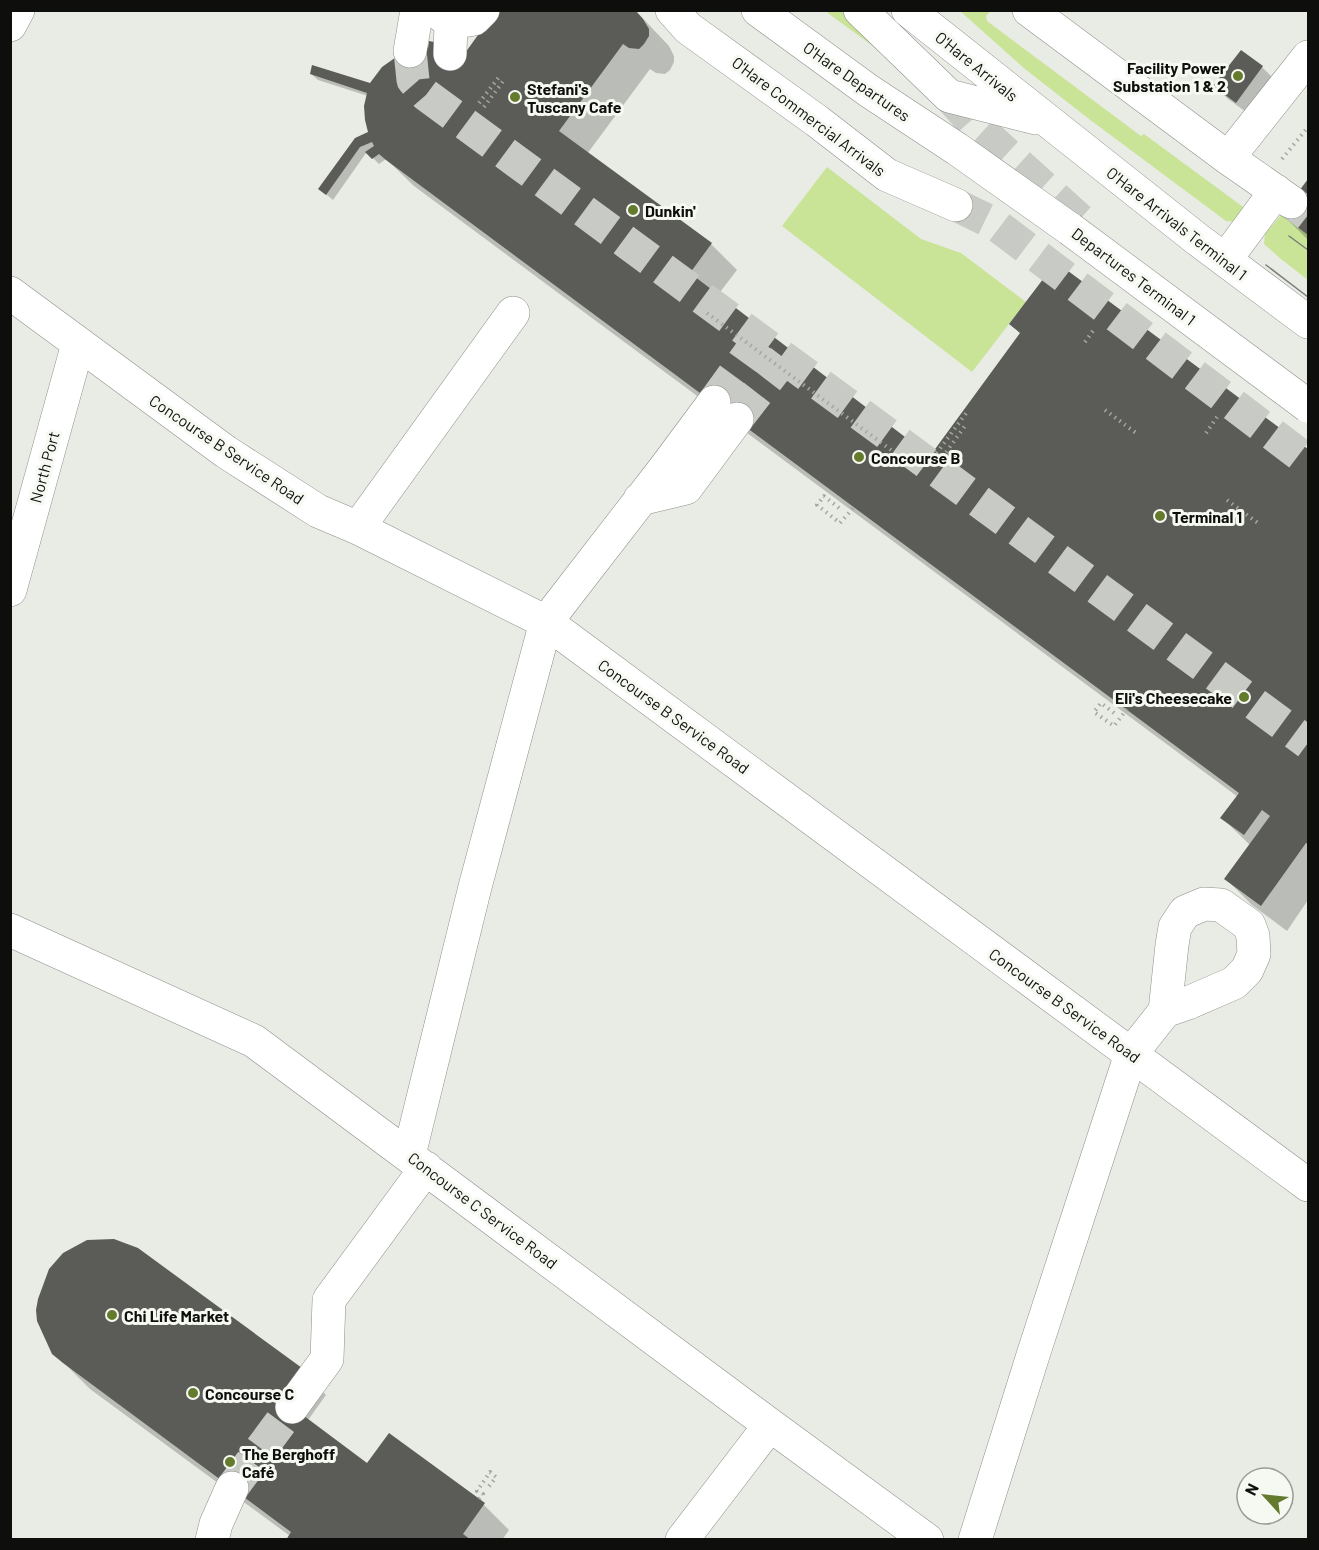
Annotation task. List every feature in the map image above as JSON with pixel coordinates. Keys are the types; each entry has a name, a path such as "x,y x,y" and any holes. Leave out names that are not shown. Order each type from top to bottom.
{"street":[{"path":"10,25 18,10"},
{"path":"410,51 417,10"},
{"path":"446,29 474,19 483,10"},
{"name":"O'Hare Commercial Arrivals","path":"672,10 688,28 817,121 887,175 956,205"},
{"name":"O'Hare Departures","path":"758,10 869,91 957,149"},
{"path":"860,10 941,88 1047,121"},
{"name":"O'Hare Arrivals","path":"908,10 1047,121"},
{"path":"1039,13 1228,158 1277,192 1225,260"},
{"path":"1228,158 1308,57"},
{"name":"O'Hare Arrivals Terminal 1","path":"1047,121 1308,322"},
{"name":"Departures Terminal 1","path":"957,149 1070,229 1308,406"},
{"name":"Concourse B Service Road","path":"10,293 226,452 318,511 358,528 546,622 1308,1185"},
{"path":"358,528 513,313"},
{"name":"North Port","path":"10,590 78,344"},
{"path":"292,1407 327,1359 329,1300 417,1161 475,887 546,622 665,468 725,411"},
{"name":"Concourse C Service Road","path":"10,930 254,1041 927,1539"},
{"path":"975,1539 1131,1054 1165,1011"},
{"path":"681,1539 770,1425"},
{"path":"213,1539 216,1524 232,1488"}],"path":[{"path":"479,103 499,76"},
{"path":"484,107 504,80"},
{"path":"1277,192 1308,128"},
{"path":"707,314 891,450"},
{"path":"1085,342 1095,328"},
{"path":"1105,410 1136,433"},
{"path":"933,458 967,412"},
{"path":"1206,433 1217,417"},
{"path":"939,462 964,426"},
{"path":"839,508 824,496 816,506 840,523 854,507"},
{"path":"1227,500 1258,523"},
{"path":"1114,713 1101,703 1094,712 1114,726 1127,710"},
{"path":"479,1499 483,1494 477,1491 490,1472 496,1478 487,1489"}],"green space":[{"path":"825,11 842,11 894,58 892,60"},
{"path":"960,11 990,11 986,16 987,21 1141,136 1144,134 1250,212 1235,222 1226,221 1025,69"},
{"path":"827,167 921,239 961,253 1026,302 972,372 782,226"},
{"path":"1281,215 1308,235 1308,280 1264,244 1265,234"}],"building":[{"path":"496,10 635,10 649,29 649,36 644,44 639,49 629,48 623,44 559,131 712,243 690,273 930,456 1020,333 1009,324 1056,262 1308,449 1308,844 1306,843 1261,906 1224,879 1270,816 1262,810 1244,835 1220,818 1239,793 379,154 372,159 365,152 374,146 372,142 360,147 326,195 318,189 355,138 368,132 364,106 367,93 310,74 312,65 370,83 382,67 399,55 428,48 429,41 439,43 460,60"},
{"name":"Facility Power Substation 1 & 2","path":"1241,50 1263,66 1236,103 1213,86"},
{"path":"1308,179 1308,235 1281,215"},
{"name":"Concourse C","path":"114,1239 138,1248 302,1368 280,1398 367,1463 389,1433 485,1503 463,1534 471,1540 286,1540 291,1532 52,1354 37,1321 36,1310 49,1269 63,1253 87,1240"}],"tunnel":[{"path":"410,51 413,80 426,95 1308,743"},
{"path":"949,96 975,125 1090,229"},
{"path":"1291,202 1308,215"},
{"path":"956,205 995,224 1308,461"},
{"path":"714,402 759,340"},
{"path":"737,419 784,358"},
{"path":"232,1488 292,1407"}],"tram line":[{"path":"1289,236 1308,250"},
{"path":"1266,265 1308,297"}],"place":[{"name":"Facility Power Substation 1 & 2","path":"1238,76"},
{"name":"Stefani's Tuscany Cafe","path":"515,97"},
{"name":"Dunkin'","path":"633,210"},
{"name":"Concourse B","path":"859,457"},
{"name":"Terminal 1","path":"1160,516"},
{"name":"Eli's Cheesecake","path":"1244,697"},
{"name":"Chi Life Market","path":"112,1315"},
{"name":"Concourse C","path":"193,1393"},
{"name":"The Berghoff Café","path":"230,1462"}]}
